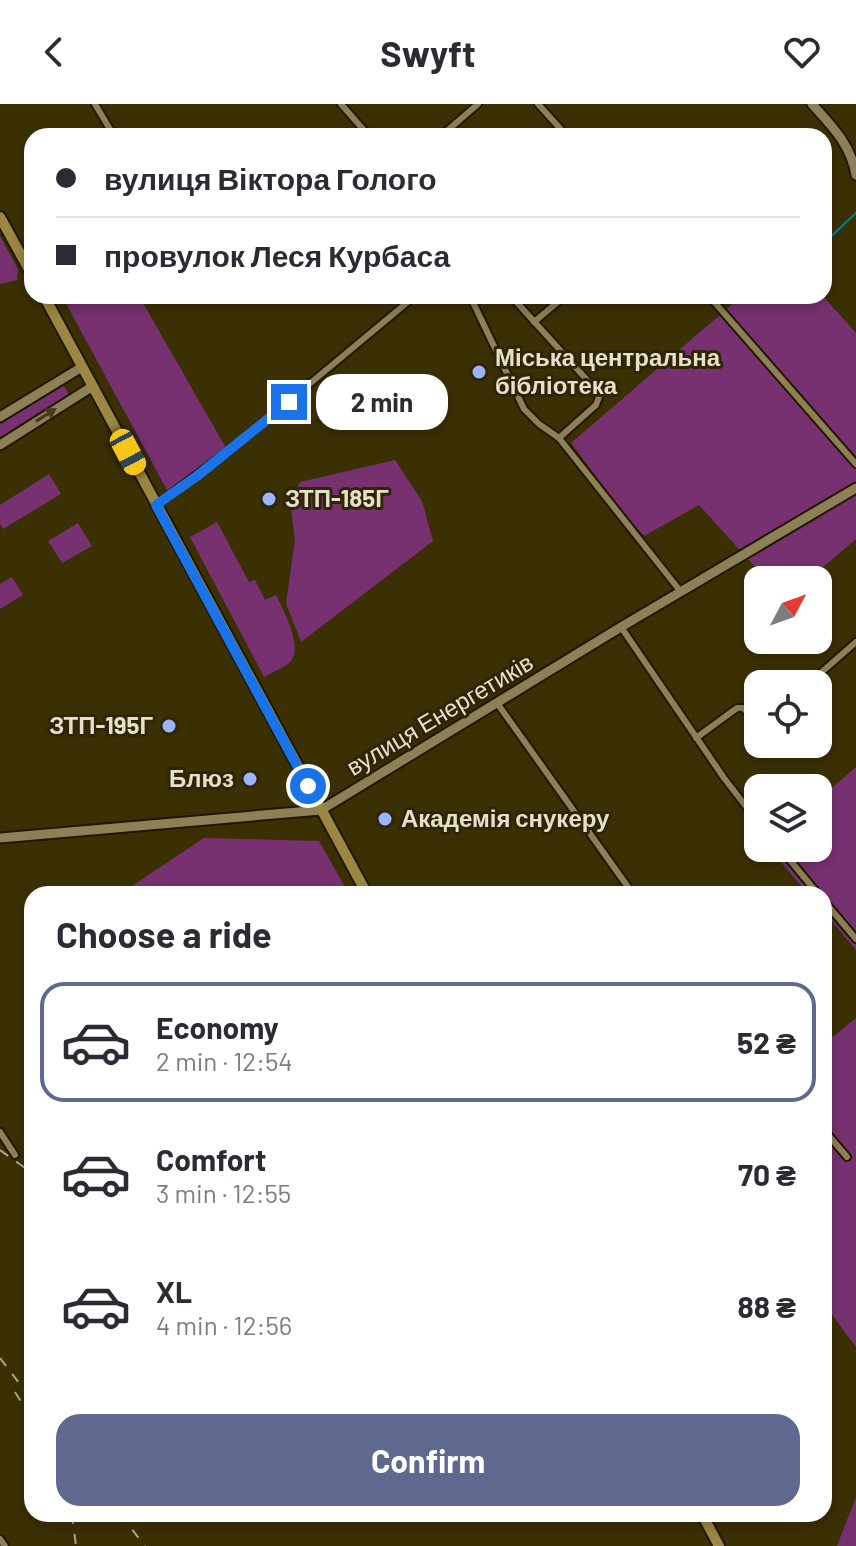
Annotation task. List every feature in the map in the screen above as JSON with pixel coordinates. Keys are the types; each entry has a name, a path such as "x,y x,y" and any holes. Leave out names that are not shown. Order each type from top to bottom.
{"main road":[{"path":"0,217 24,260"},
{"path":"48,304 363,886"},
{"path":"706,1522 719,1546"}],"street":[{"path":"95,104 109,128"},
{"path":"341,104 362,128"},
{"path":"450,128 478,104"},
{"path":"538,104 560,128"},
{"path":"812,104 839,134 854,161 856,175"},
{"path":"156,505 247,437 405,304"},
{"path":"474,304 524,409 559,438 681,592"},
{"path":"518,304 597,391 599,397 596,405 559,438"},
{"path":"534,322 555,304"},
{"path":"716,304 856,464"},
{"path":"0,417 82,367"},
{"path":"0,445 93,386"},
{"name":"вулиця Енергетиків","path":"0,838 321,810 856,488"},
{"path":"621,627 744,803"},
{"path":"824,670 856,642"},
{"path":"497,703 627,886"},
{"path":"696,738 737,708 744,709"},
{"path":"792,862 811,886"},
{"path":"832,910 856,939"},
{"path":"0,1132 15,1155"},
{"path":"832,1139 847,1157"},
{"path":"0,1539 5,1546"}],"shaded area":[{"path":"0,236 18,269 17,280 0,284"},
{"path":"66,304 144,304 226,448 168,492"},
{"path":"733,304 830,304 856,333 856,539 824,566 754,566 699,505 644,536 571,443"},
{"path":"63,385 70,396 0,439 0,424"},
{"path":"395,460 422,501 433,541 301,642 286,603 295,540 291,508 300,482"},
{"path":"49,474 61,494 3,529 0,505"},
{"path":"217,522 249,582 255,580 265,600 276,595 291,628 295,646 291,661 264,677 190,537"},
{"path":"78,523 92,546 62,563 48,541"},
{"path":"12,577 23,595 0,609 0,584"},
{"path":"856,767 856,950 832,922 832,886 801,886 781,862 832,862 832,788"},
{"path":"204,838 319,841 344,886 132,886"},
{"path":"856,1018 856,1347 832,1315 832,1038"},
{"path":"856,1497 856,1546 837,1546"}],"waterway":[{"path":"832,236 856,213"}],"railway":[{"path":"0,1150 24,1167"},
{"path":"0,1358 24,1390"},
{"path":"15,1392 24,1406"},
{"path":"73,1522 76,1546"},
{"path":"126,1522 145,1546"}],"place":[{"name":"Міська центральна бібліотека","path":"479,372"},
{"name":"ЗТП-185Г","path":"269,499"},
{"name":"ЗТП-195Г","path":"169,726"},
{"name":"Блюз","path":"250,779"},
{"name":"Академія снукеру","path":"385,819"}],"route":[{"path":"289,402 156,505 308,786"}]}
